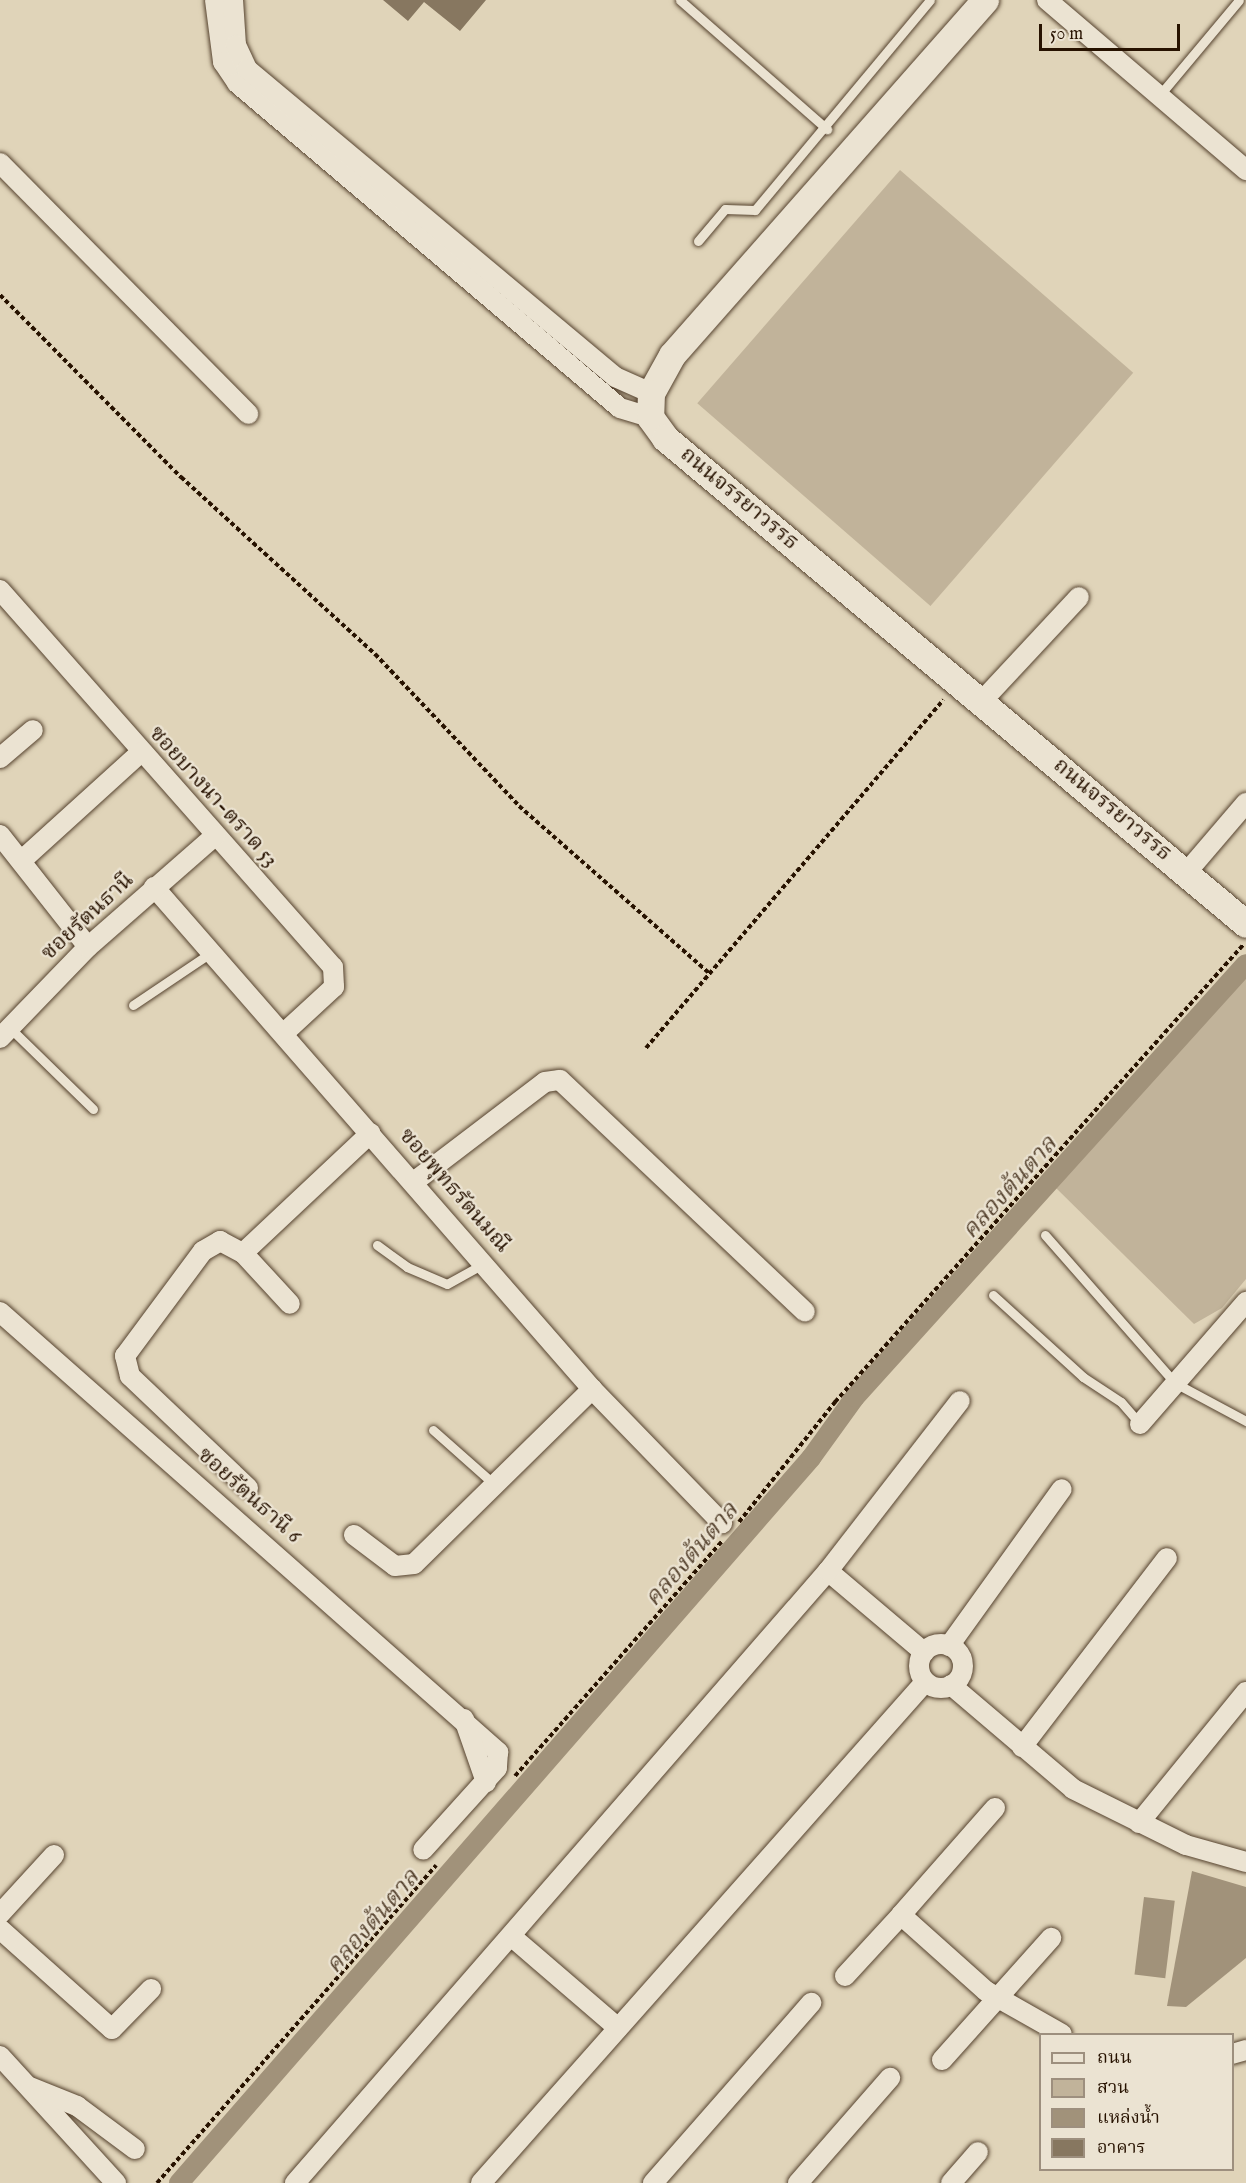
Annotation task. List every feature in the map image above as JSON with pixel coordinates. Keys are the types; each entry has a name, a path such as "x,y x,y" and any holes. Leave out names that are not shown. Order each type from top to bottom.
{"main road":[{"path":"651,405 672,355 985,0"},
{"name":"ถนนจรรยาวรรธ","path":"651,405 666,438 959,681 1246,924"}],"street":[{"path":"215,0 226,71 393,217 620,408 651,405"},
{"path":"233,0 236,45 247,69 651,405"},
{"path":"1047,0 1246,170"},
{"path":"0,163 248,414"},
{"name":"ซอยบางนา-ตราด 53","path":"0,591 333,967 334,987 284,1033"},
{"path":"982,701 1079,597"},
{"path":"0,758 33,729"},
{"path":"21,861 141,752"},
{"path":"1187,873 1246,803"},
{"path":"0,835 88,946"},
{"name":"ซอยรัตนธานี","path":"3,1034 88,946 215,836"},
{"name":"ซอยพุทธรัตนมณี","path":"154,887 415,1182 592,1389 722,1523"},
{"path":"415,1182 545,1082 560,1080 805,1312"},
{"path":"243,1252 372,1133"},
{"path":"248,1488 139,1387 125,1366 129,1345 203,1251 220,1241 243,1252 290,1304"},
{"path":"1140,1424 1246,1302"},
{"name":"ซอยรัตนธานี 6","path":"0,1312 464,1719 486,1782 423,1850"},
{"path":"354,1535 395,1566 414,1564 592,1389"},
{"path":"295,2183 828,1571 960,1401"},
{"path":"949,1646 1062,1489"},
{"path":"1022,1747 1167,1558"},
{"path":"828,1571 924,1652"},
{"path":"935,1645 949,1646 962,1661 961,1675 951,1685 938,1688 925,1682 919,1664 924,1652 935,1645"},
{"path":"481,2183 925,1682"},
{"path":"951,1685 1073,1789 1139,1823 1212,1854 1246,1862"},
{"path":"1139,1823 1246,1692"},
{"path":"846,1976 995,1808"},
{"path":"0,1914 54,1855"},
{"path":"901,1915 997,1998 1060,2033"},
{"path":"0,1929 112,2030 151,1989"},
{"path":"511,1936 618,2028"},
{"path":"942,2060 1052,1938"},
{"path":"653,2183 811,2003"},
{"path":"0,2056 30,2087 84,2152 116,2183"},
{"path":"798,2183 890,2078"},
{"path":"30,2087 77,2106 135,2149"},
{"path":"951,2183 978,2152"}],"lane":[{"path":"680,0 827,129"},
{"path":"698,241 725,209 756,210 827,129 930,0"},
{"path":"1158,97 1239,0"},
{"path":"393,217 405,201"},
{"path":"134,1005 212,952"},
{"path":"3,1034 93,1109"},
{"path":"1045,1235 1175,1383 1246,1421"},
{"path":"376,1245 407,1267 447,1284 484,1263"},
{"path":"993,1295 1083,1377 1121,1401 1140,1424"},
{"path":"433,1430 495,1485"}],"path":[{"path":"0,295 181,477 375,654 519,806 710,974"},
{"path":"646,1048 959,681"},
{"path":"511,1780 793,1460 835,1402 1246,943"},
{"path":"157,2183 440,1861"}],"green space":[{"path":"900,170 1133,373 930,606 697,403"},
{"path":"1246,974 1246,1279 1222,1308 1194,1324 1055,1187"}],"water":[{"path":"1192,1871 1246,1887 1246,1958 1186,2007 1167,2006"},
{"path":"1144,1897 1175,1901 1165,1978 1134,1974"}],"building":[{"path":"383,0 486,0 460,31 424,2 408,21"}],"waterway":[{"name":"คลองต้นตาล","path":"179,2183 811,1458 855,1397 1246,964"}]}
